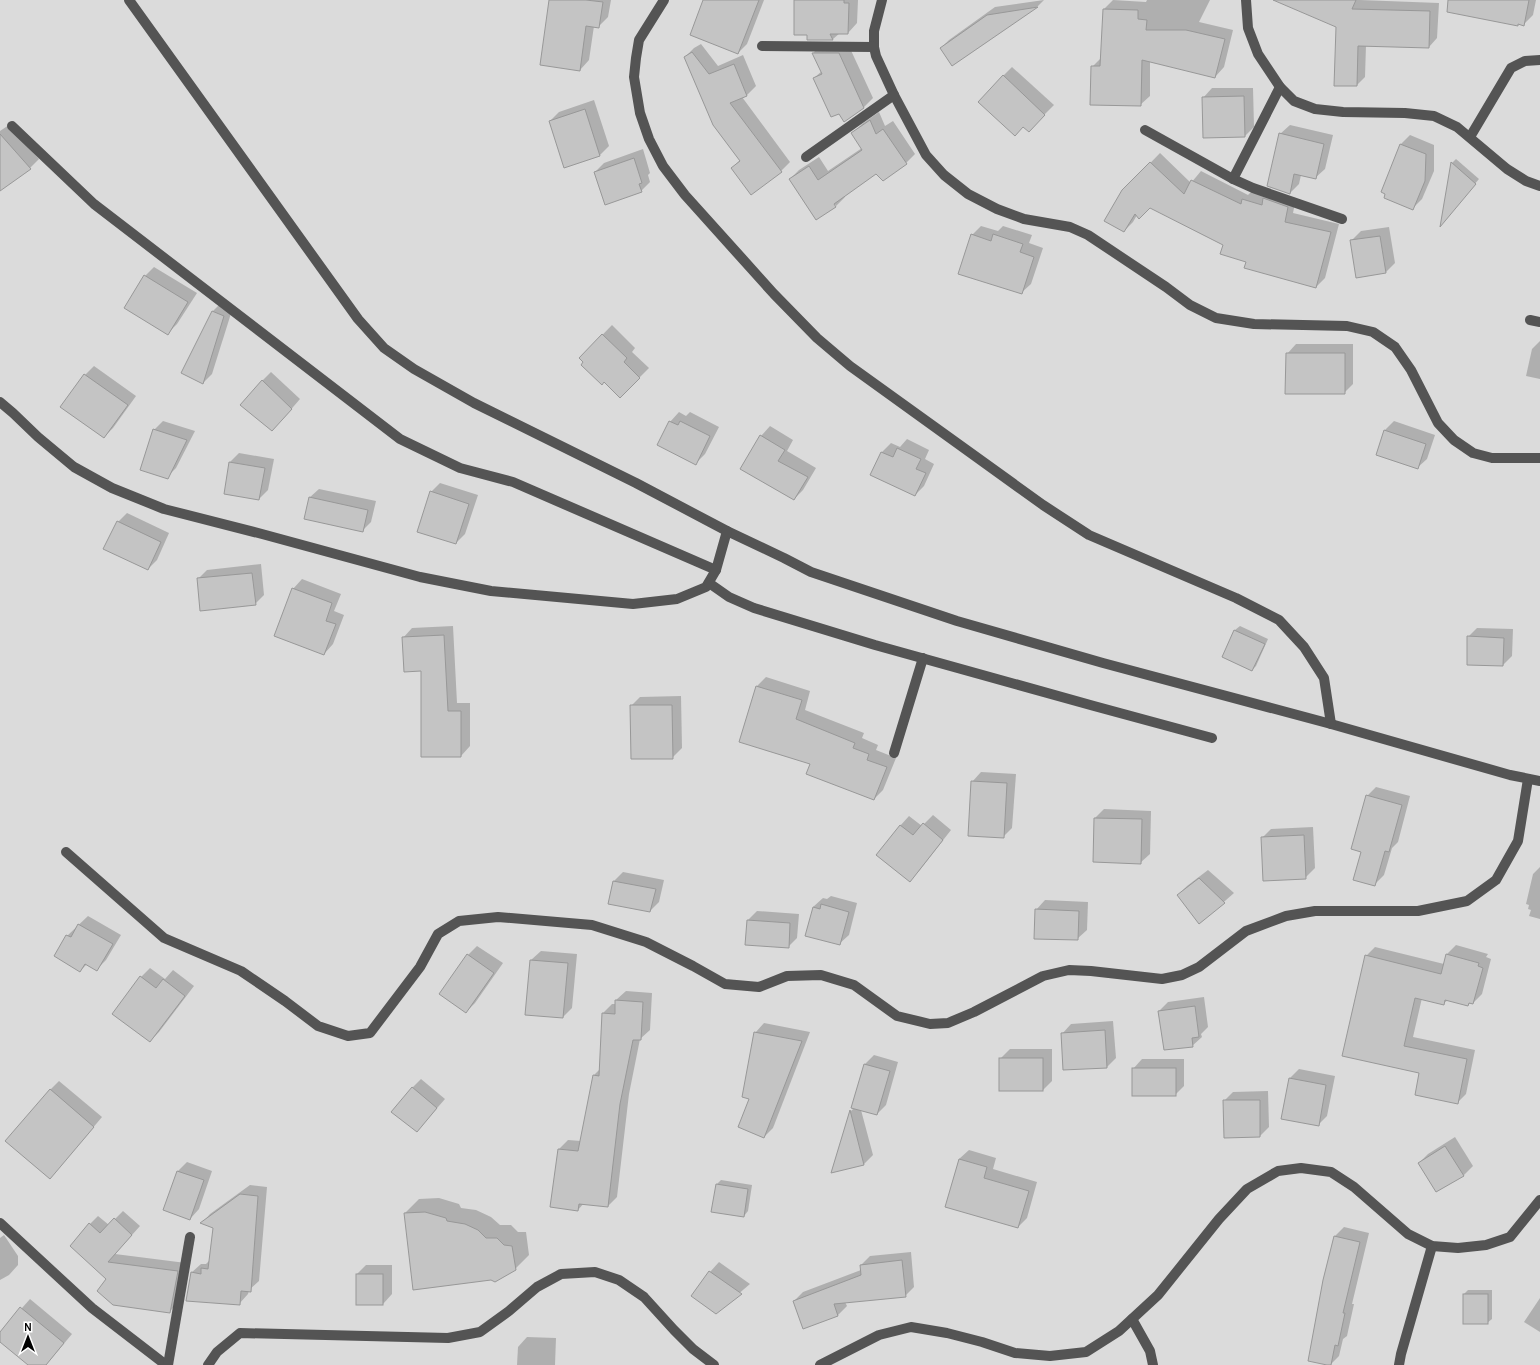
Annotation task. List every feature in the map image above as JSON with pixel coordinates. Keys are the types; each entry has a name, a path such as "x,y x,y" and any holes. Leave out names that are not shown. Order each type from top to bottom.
{"street":[{"path":"130,0 358,319 384,348 414,369 474,403 636,483 727,531 810,572 957,621 1102,663 1331,724 1510,775 1540,781"},
{"path":"664,0 639,40 636,58 634,77 639,106 649,139 663,166 685,195 774,294 817,338 850,366 1043,505 1089,535 1222,592 1279,620 1304,647 1324,678 1331,724"},
{"path":"882,0 874,31 874,47 876,56 894,95 926,155 944,174 968,194 997,209 1024,219 1070,227 1088,235 1166,287 1190,305 1216,318 1254,324 1347,326 1373,332 1395,347 1411,370 1438,423 1454,440 1473,453 1492,458 1540,458"},
{"path":"1246,0 1248,28 1258,54 1280,87 1294,101 1314,109 1343,112 1405,113 1434,116 1457,127 1507,169 1526,181 1540,186"},
{"path":"762,46 874,47"},
{"path":"1470,137 1511,68 1525,61 1540,60"},
{"path":"1233,179 1280,87"},
{"path":"806,158 894,95"},
{"path":"12,126 94,204 400,440 460,468 513,482 716,570"},
{"path":"1145,130 1233,179 1253,188 1342,219"},
{"path":"1530,320 1540,322"},
{"path":"0,402 38,438 74,467 112,488 164,509 420,577 491,590 633,604 677,599 706,587 709,583 716,570 727,531"},
{"path":"709,583 729,596 754,608 923,658 1212,738"},
{"path":"894,753 923,658"},
{"path":"66,852 164,938 241,971 318,1026 348,1036 370,1033 420,967 438,934 459,921 498,917 592,925 646,942 725,984 758,987 787,976 821,975 854,985 897,1016 930,1024 948,1023 974,1012 1043,976 1069,970 1162,979 1182,975 1199,967 1246,931 1286,916 1315,911 1418,911 1467,901 1496,880 1518,841 1528,779"},
{"path":"820,1365 879,1335 911,1327 961,1337 1015,1353 1050,1356 1086,1352 1119,1331 1158,1295 1219,1219 1247,1189 1278,1171 1301,1168 1331,1172 1354,1187 1408,1234 1432,1246 1458,1248 1486,1245 1510,1237 1540,1200"},
{"path":"0,1223 92,1308 167,1365 190,1237"},
{"path":"1399,1365 1432,1246"},
{"path":"208,1365 217,1352 240,1333 448,1338 480,1332 509,1311 537,1286 561,1274 595,1272 619,1280 644,1297 692,1349 714,1365"},
{"path":"1132,1319 1150,1351 1153,1365"}],"shaded area":[{"path":"0,0 1540,0 1540,1365 0,1365"}],"building":[{"path":"549,0 586,0 603,2 599,28 586,26 580,71 540,65"},
{"path":"703,0 759,0 738,54 690,35"},
{"path":"794,0 844,0 844,3 849,3 848,34 830,34 833,40 807,40 807,35 794,35"},
{"path":"1273,0 1356,0 1352,9 1430,11 1429,48 1358,46 1357,86 1334,86 1336,27"},
{"path":"1448,0 1529,0 1524,26 1518,24 1518,26 1447,12"},
{"path":"1038,7 952,66 940,48 987,15"},
{"path":"1103,9 1138,10 1138,19 1147,20 1146,30 1186,30 1225,39 1215,78 1142,60 1141,106 1090,105 1091,66 1100,66"},
{"path":"692,52 709,74 734,64 747,96 730,103 782,172 751,195 731,168 740,161 713,125 684,57"},
{"path":"812,53 839,53 864,108 844,122 839,114 831,117 813,78 822,74"},
{"path":"1003,75 1045,115 1029,132 1023,127 1015,136 978,102"},
{"path":"1244,96 1245,137 1203,138 1202,97"},
{"path":"585,109 600,156 564,168 549,121"},
{"path":"870,120 876,134 883,129 907,164 883,181 876,174 834,204 836,207 816,220 789,179 809,166 818,180 862,150 851,133"},
{"path":"1279,133 1324,144 1316,179 1294,174 1290,194 1267,186"},
{"path":"0,134 31,169 0,191"},
{"path":"1400,144 1426,154 1425,181 1413,210 1384,198 1385,194 1381,192"},
{"path":"634,158 642,183 639,184 642,192 605,205 594,172"},
{"path":"1150,162 1184,194 1191,180 1241,204 1242,199 1262,205 1263,198 1288,207 1285,222 1331,232 1316,288 1244,268 1246,262 1220,254 1223,245 1150,208 1139,219 1135,214 1124,232 1104,221 1122,190"},
{"path":"1451,162 1476,184 1440,227"},
{"path":"971,234 991,241 993,234 1023,244 1020,252 1034,257 1022,294 958,274"},
{"path":"1380,236 1386,273 1356,278 1350,240"},
{"path":"144,275 188,302 168,335 124,308"},
{"path":"212,311 224,316 203,384 181,373"},
{"path":"602,334 627,358 624,362 640,378 620,398 604,382 602,385 581,365 583,362 579,358"},
{"path":"1286,353 1345,353 1345,394 1285,394"},
{"path":"84,374 128,405 104,438 60,407"},
{"path":"262,380 292,409 272,431 240,405"},
{"path":"669,421 678,425 680,421 710,436 696,465 657,445"},
{"path":"153,429 187,440 168,479 140,470"},
{"path":"1384,430 1426,444 1418,469 1376,455"},
{"path":"760,435 785,450 778,461 808,477 794,500 740,469"},
{"path":"897,448 921,459 916,469 926,473 915,496 870,475 881,452 893,457"},
{"path":"229,462 265,468 259,500 224,494"},
{"path":"430,491 469,504 456,544 417,532"},
{"path":"309,497 368,510 363,532 304,519"},
{"path":"117,521 161,542 148,570 103,549"},
{"path":"252,573 256,605 200,611 197,578"},
{"path":"292,588 332,603 326,621 336,624 324,655 274,636"},
{"path":"1234,630 1265,644 1252,671 1222,657"},
{"path":"444,635 448,711 461,711 461,757 421,757 421,671 404,672 402,637"},
{"path":"1467,636 1504,638 1503,666 1467,665"},
{"path":"756,686 802,700 796,719 855,743 853,748 869,754 867,760 887,767 874,800 806,774 810,764 739,742"},
{"path":"630,705 672,705 673,759 631,759"},
{"path":"971,781 1007,783 1004,838 968,836"},
{"path":"1366,795 1402,805 1389,852 1385,851 1375,886 1353,880 1361,852 1351,849"},
{"path":"1094,818 1142,819 1141,864 1093,862"},
{"path":"923,823 943,840 910,882 876,855 900,825 913,835"},
{"path":"1304,835 1306,879 1263,881 1261,837"},
{"path":"1199,878 1225,903 1199,924 1177,895"},
{"path":"613,881 656,889 650,912 608,904"},
{"path":"821,904 849,912 840,945 805,936 813,907 820,909"},
{"path":"1035,909 1079,911 1078,940 1034,939"},
{"path":"747,920 790,923 789,948 745,945"},
{"path":"78,924 113,944 97,971 85,964 80,972 54,956 66,935 71,937"},
{"path":"467,954 494,973 466,1013 439,994"},
{"path":"1446,954 1479,963 1478,966 1483,968 1473,1004 1469,1003 1468,1006 1445,1000 1444,1005 1415,998 1404,1046 1467,1059 1458,1104 1415,1095 1419,1073 1342,1056 1365,955 1441,974"},
{"path":"530,960 568,963 563,1018 525,1015"},
{"path":"140,976 156,988 163,979 185,996 150,1042 112,1014"},
{"path":"615,1000 643,1002 641,1040 633,1040 620,1104 608,1207 579,1204 578,1211 550,1207 558,1149 578,1151 593,1075 599,1076 602,1013 615,1014"},
{"path":"1195,1006 1199,1037 1192,1038 1193,1047 1164,1050 1158,1011"},
{"path":"1105,1030 1107,1068 1063,1070 1061,1033"},
{"path":"754,1032 802,1041 764,1138 738,1127 749,1099 742,1097"},
{"path":"999,1058 1043,1058 1043,1091 999,1091"},
{"path":"864,1064 890,1071 877,1115 851,1108"},
{"path":"1132,1068 1176,1068 1176,1096 1132,1096"},
{"path":"1289,1078 1326,1085 1319,1126 1281,1119"},
{"path":"412,1087 437,1108 417,1132 391,1112"},
{"path":"50,1089 94,1127 50,1179 5,1141"},
{"path":"1223,1100 1260,1100 1260,1137 1224,1138"},
{"path":"850,1110 864,1165 831,1173"},
{"path":"1445,1146 1464,1176 1436,1192 1418,1163"},
{"path":"959,1159 987,1167 984,1178 1029,1191 1018,1228 945,1207"},
{"path":"177,1171 204,1180 190,1220 163,1210"},
{"path":"716,1184 748,1189 744,1217 711,1212"},
{"path":"240,1194 258,1196 251,1292 241,1291 240,1305 186,1301 191,1272 201,1274 201,1268 208,1269 213,1228 200,1223"},
{"path":"425,1212 446,1218 447,1221 465,1224 478,1230 486,1238 497,1238 504,1245 512,1246 516,1270 495,1282 491,1280 413,1290 404,1213"},
{"path":"114,1218 132,1235 108,1262 178,1271 170,1313 113,1305 97,1291 106,1279 70,1246 89,1223 100,1233"},
{"path":"1334,1236 1360,1242 1343,1313 1345,1313 1338,1346 1335,1345 1331,1365 1327,1365 1308,1361 1323,1280"},
{"path":"902,1260 906,1297 834,1304 838,1316 803,1329 793,1301 861,1275 860,1265"},
{"path":"709,1271 742,1294 716,1314 691,1296"},
{"path":"356,1274 383,1274 383,1305 356,1305"},
{"path":"1463,1294 1488,1294 1488,1324 1463,1324"},
{"path":"20,1307 64,1343 46,1365 28,1365 0,1342 0,1332"}]}
